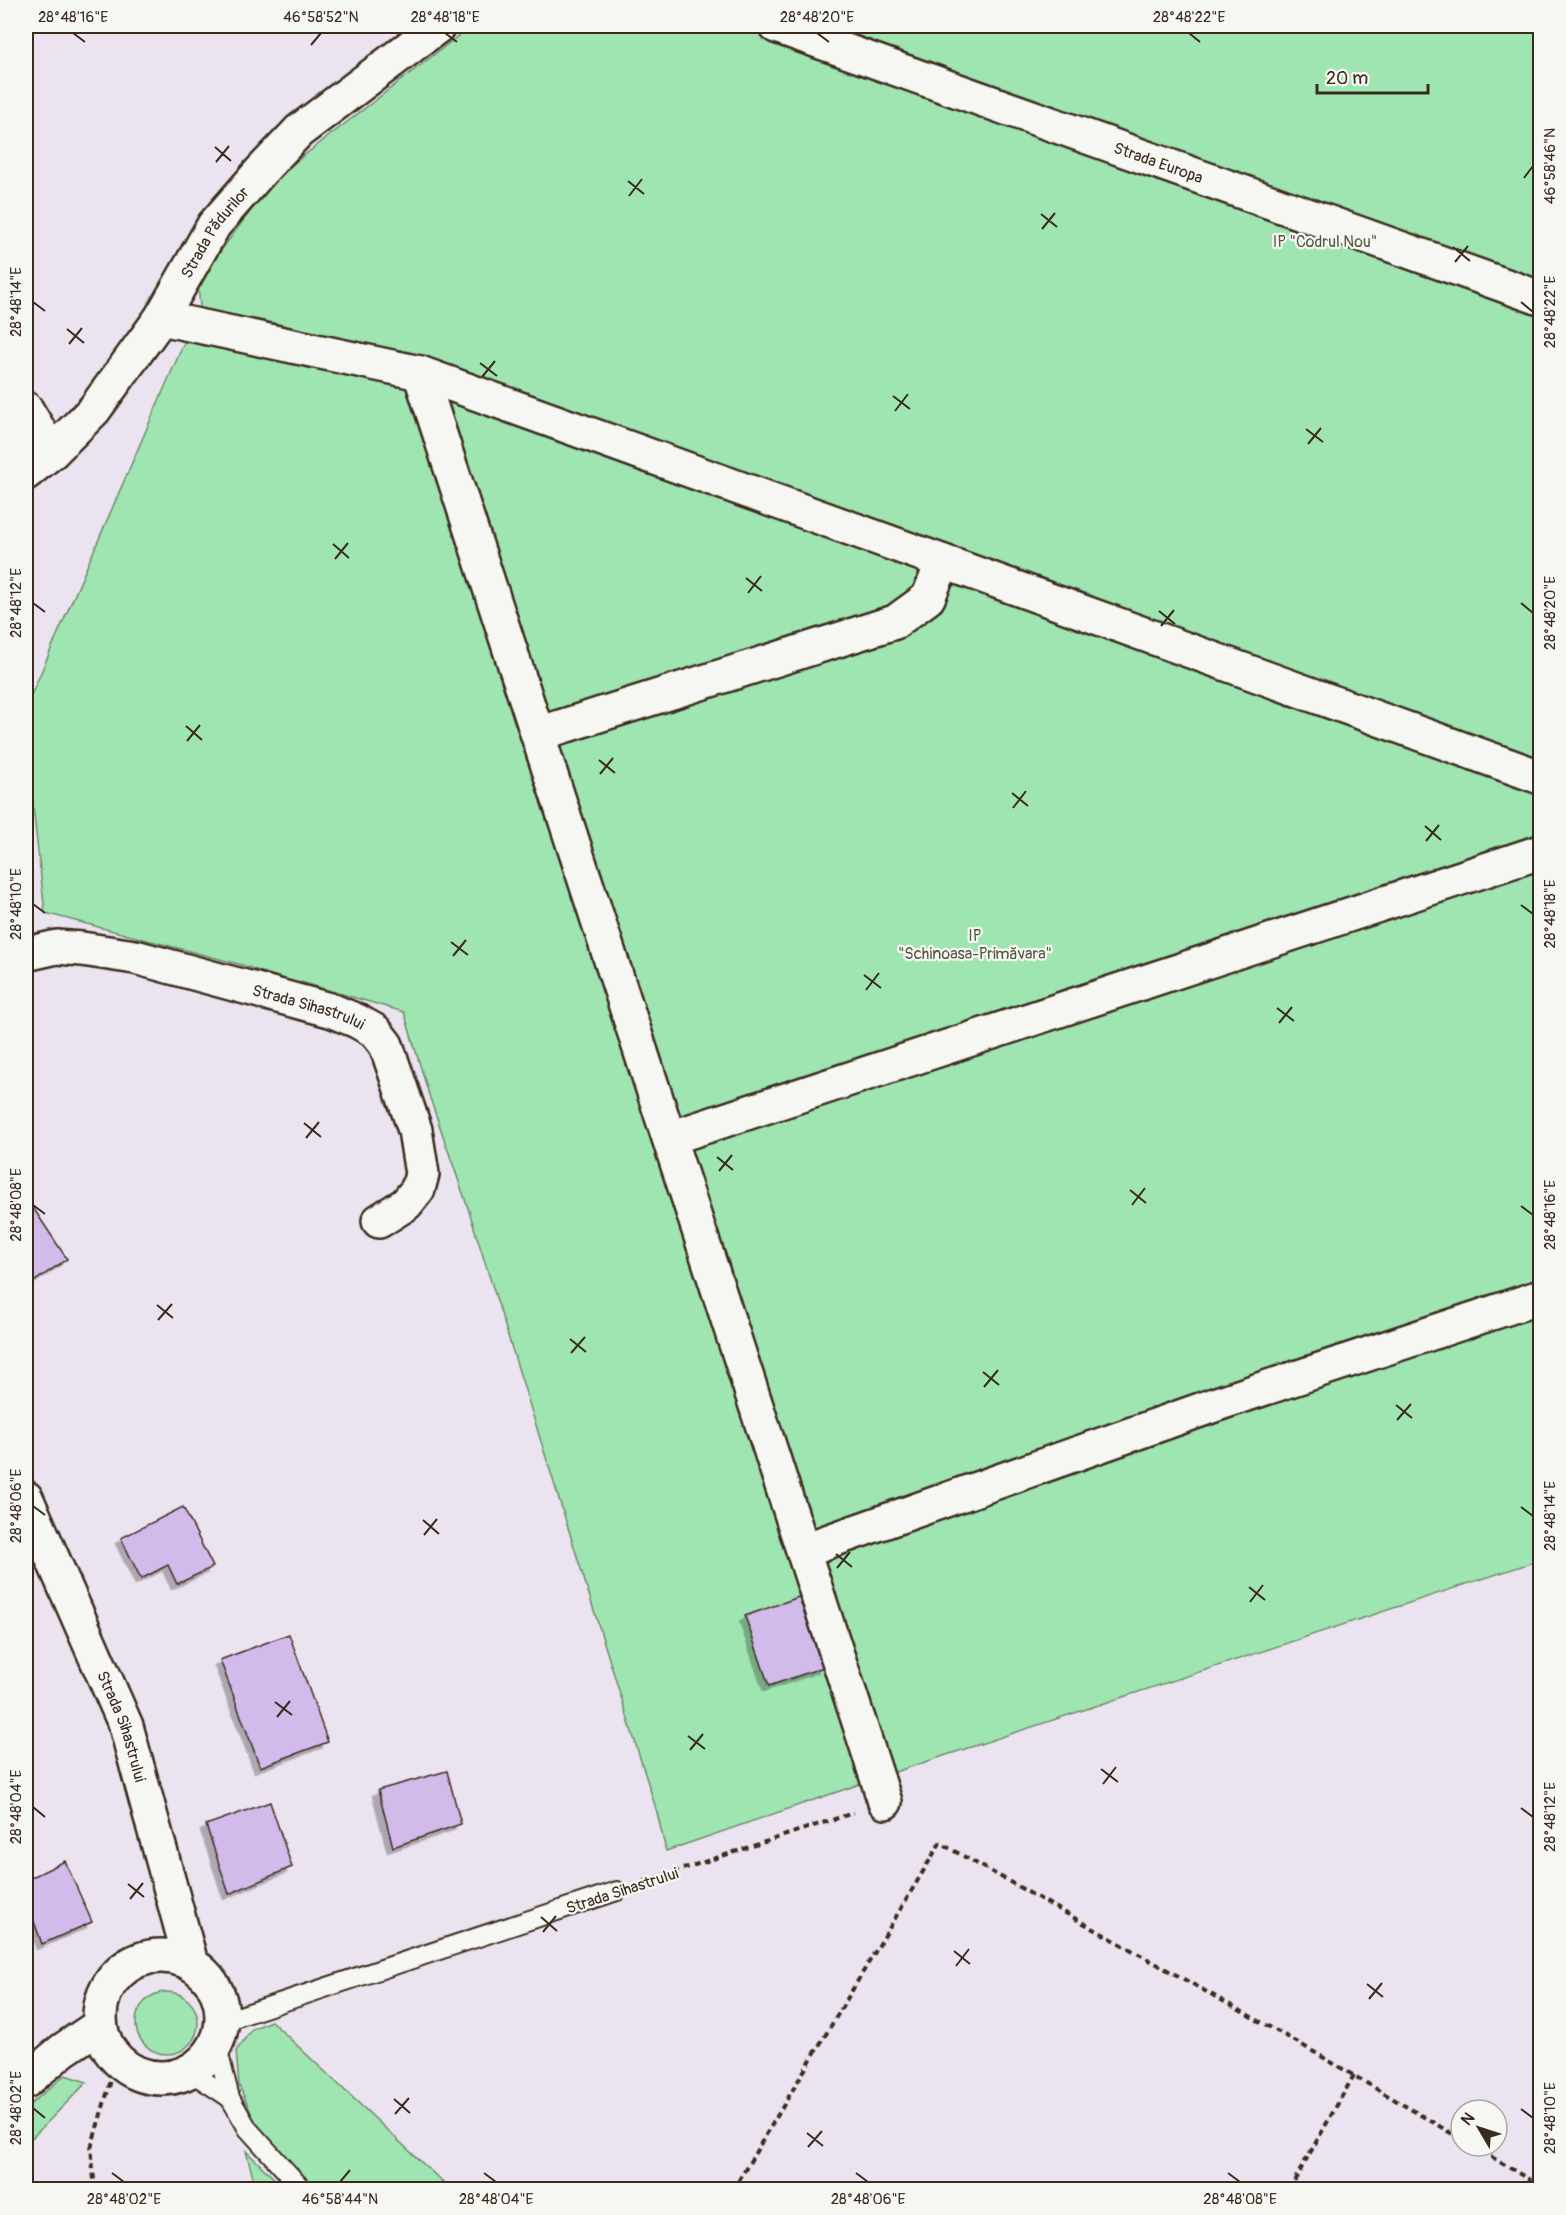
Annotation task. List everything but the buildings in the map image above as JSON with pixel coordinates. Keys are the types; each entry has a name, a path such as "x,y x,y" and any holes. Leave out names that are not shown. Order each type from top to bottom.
{"street":[{"name":"Strada Pădurilor","path":"26,473 52,452 94,410 160,318 214,225 261,171 299,131 438,26"},
{"name":"Strada Europa","path":"776,26 1540,298"},
{"path":"160,318 420,373 1540,777"},
{"path":"420,373 885,1802"},
{"path":"26,409 52,452"},
{"path":"538,734 895,622 928,598 943,562"},
{"path":"670,1138 1540,852"},
{"name":"Strada Sihastrului","path":"26,954 57,948 82,949 135,957 333,1011 375,1031 386,1045 411,1119 422,1174 418,1189 406,1204 378,1221"},
{"path":"804,1550 1220,1403 1540,1297"},
{"name":"Strada Sihastrului","path":"26,1498 126,1726 191,1963 205,1974 215,1988 221,2005 219,2033"},
{"path":"191,1963 172,1956 153,1956 134,1961 118,1972 106,1988 100,2006 100,2025 105,2044 117,2060 133,2072 151,2078 171,2078 189,2071 206,2059 219,2033"},
{"path":"26,2081 63,2050 100,2025"}],"lane":[{"name":"Strada Sihastrului","path":"219,2033 617,1891"},
{"path":"219,2033 230,2098 249,2129 303,2190"},
{"path":"189,2071 230,2098"}],"path":[{"name":"Strada Sihastrului","path":"617,1891 885,1802"},
{"path":"733,2190 940,1843 1354,2075 1449,2132"},
{"path":"95,2190 91,2148 117,2060"},
{"path":"1289,2190 1354,2075"},
{"path":"1493,2158 1540,2186"}],"green space":[{"name":"IP \"Schinoasa-Primăvara\"","path":"471,26 1540,26 1540,1560 898,1771 666,1851 657,1812 468,1208 430,1098 404,1012 301,982 300,985 242,965 45,913 26,745 26,714 29,700 200,306 198,285 205,272 275,178"},
{"path":"167,1992 184,1997 189,2001 193,2006 198,2023 193,2040 189,2045 184,2049 167,2054 150,2049 145,2045 141,2040 136,2023 141,2006 145,2001 150,1997"},
{"path":"271,2021 450,2189 320,2189 296,2170 255,2122 239,2085 236,2051 252,2029"},
{"path":"65,2075 87,2082 26,2144 26,2108"},
{"path":"246,2151 285,2189 256,2189"}],"park label":[{"name":"IP \"Codrul Nou\"","path":"1325,241"}]}
